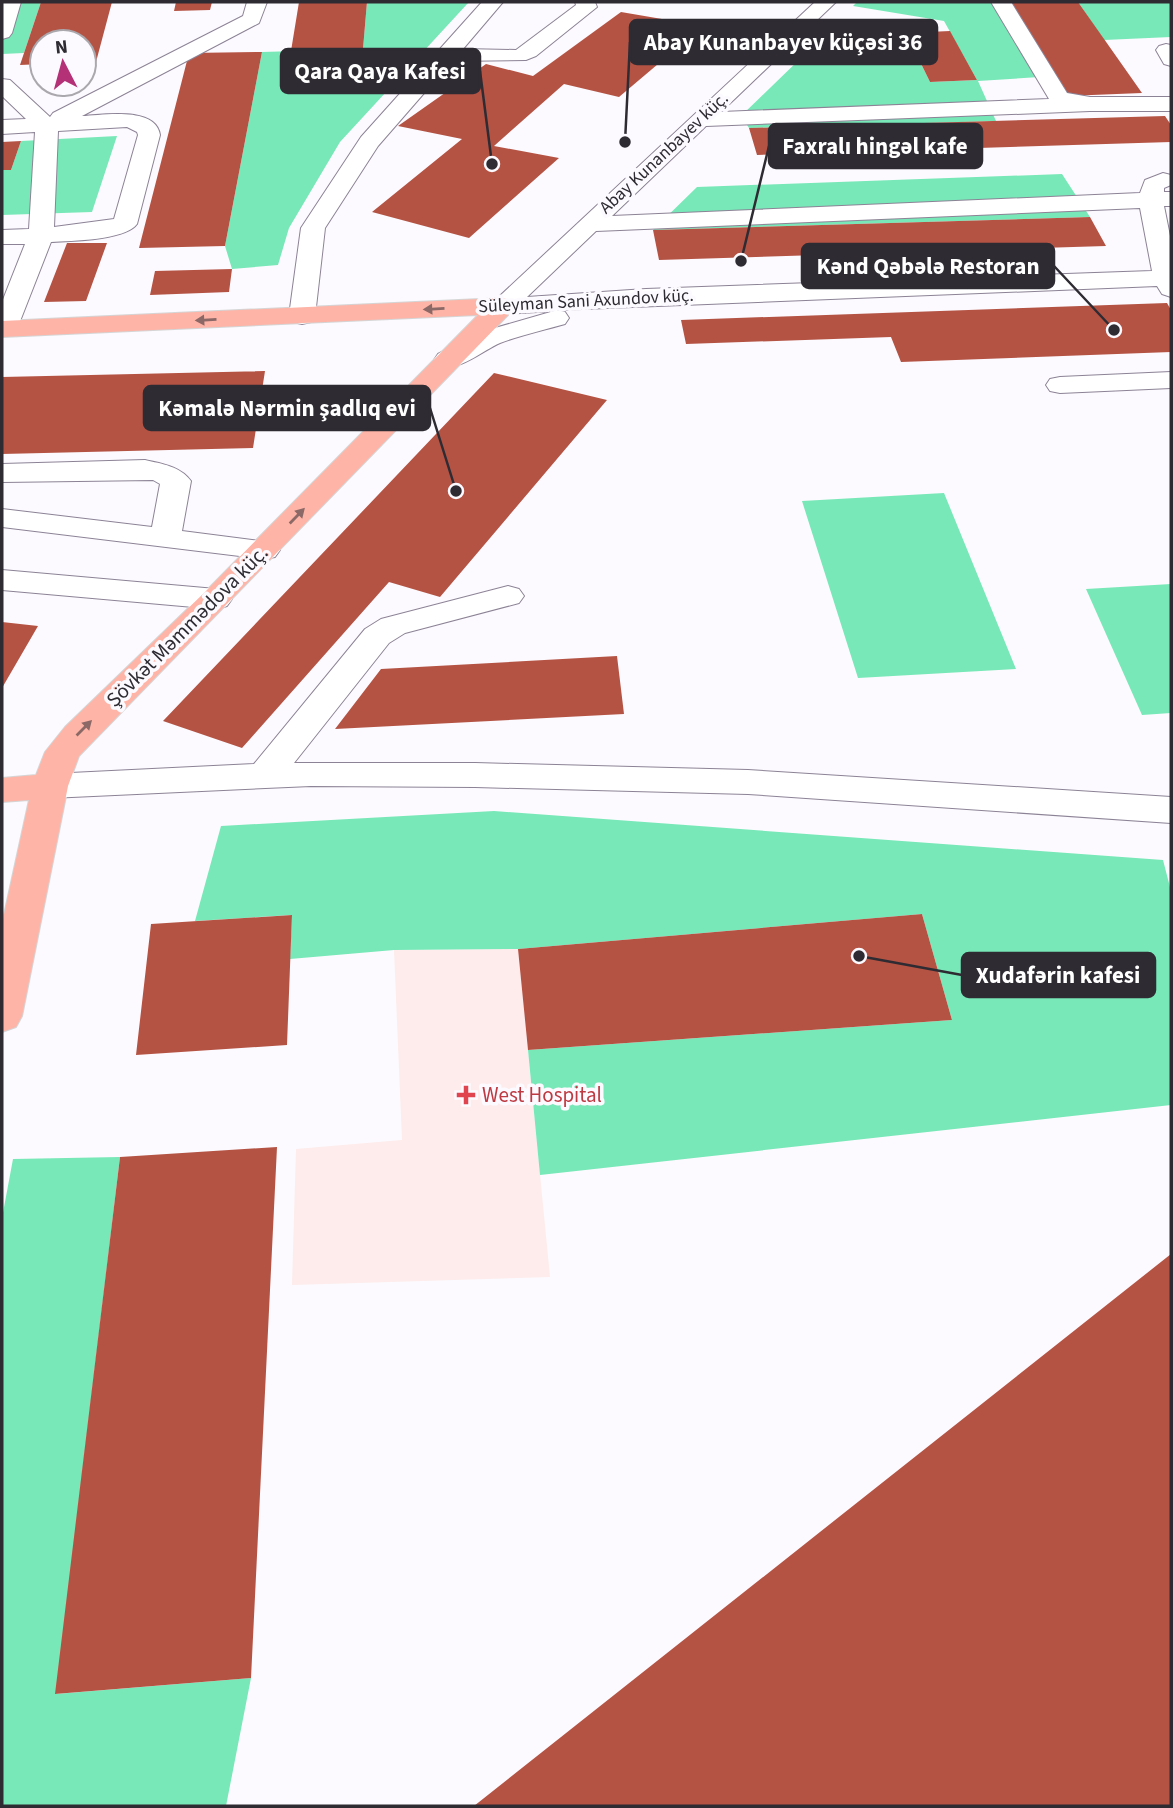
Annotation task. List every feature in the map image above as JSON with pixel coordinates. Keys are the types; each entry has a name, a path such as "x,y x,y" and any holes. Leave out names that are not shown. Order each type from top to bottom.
{"main road":[{"name":"Süleyman Sani Axundov küç.","path":"3,329 502,306"},
{"name":"Şövkət Məmmədova küç.","path":"2,1016 50,786 63,752 502,306"},
{"path":"2,790 50,786"}],"street":[{"path":"2,33 11,2"},
{"path":"47,126 252,19 257,2"},
{"path":"302,316 313,228 369,142 493,2"},
{"path":"446,55 501,57 529,52 587,7 585,2"},
{"name":"Abay Kunanbayev küç.","path":"502,306 826,2"},
{"path":"1001,2 1059,98 1090,104"},
{"path":"2,85 47,126"},
{"path":"699,120 1090,104 1171,104"},
{"path":"2,127 130,120 148,128 149,135 125,224 104,230 2,237"},
{"path":"3,329 41,236 47,126"},
{"path":"1169,282 1161,200 1153,185 1171,176"},
{"path":"589,224 1161,200"},
{"name":"Süleyman Sani Axundov küç.","path":"502,306 646,297 1169,282"},
{"path":"448,360 490,338 530,324 646,297"},
{"path":"1060,385 1171,380"},
{"path":"2,473 145,469 163,473 176,481 165,538"},
{"path":"2,517 264,550"},
{"path":"2,580 216,599"},
{"path":"264,776 377,636 393,626 509,596"},
{"path":"50,786 264,776 475,775 748,782 1171,810"}],"shaded area":[{"name":"West Hospital","path":"518,949 550,1277 292,1285 296,1149 402,1140 394,950"}],"green space":[{"path":"2,2 41,2 32,28 28,28 24,53 2,54"},
{"path":"367,2 469,2 340,142 289,228 278,265 232,269 225,246 262,52 363,49"},
{"path":"857,2 1008,2 1055,76 978,81 996,121 749,128 741,116 838,22 906,33 930,82 977,80 944,21 853,6"},
{"path":"1078,2 1171,2 1171,37 1104,40"},
{"path":"117,136 92,212 2,215 2,170 11,170 21,141"},
{"path":"1062,174 1090,217 653,230 697,187"},
{"path":"944,493 1016,669 858,678 802,501"},
{"path":"1171,584 1171,713 1142,715 1086,589"},
{"path":"494,811 1163,860 1171,891 1171,1105 540,1175 528,1050 952,1020 922,914 518,949 394,950 290,959 292,915 195,921 221,826"},
{"path":"120,1157 56,1694 251,1678 226,1806 2,1806 2,1218 13,1159"}],"building":[{"path":"41,2 112,2 98,54 98,28 32,28"},
{"path":"176,2 212,2 210,10 174,11"},
{"path":"299,2 367,2 363,49 291,51"},
{"path":"1008,2 1078,2 1142,93 1067,96"},
{"path":"621,12 703,26 619,97 564,84 494,146 559,158 469,238 372,212 462,139 398,126 486,64 533,76"},
{"path":"950,31 977,80 930,82 906,33"},
{"path":"28,41 28,65 20,65"},
{"path":"262,52 225,246 139,248 189,53"},
{"path":"1165,116 1171,125 1171,142 757,155 749,128"},
{"path":"21,141 11,170 2,170 2,142"},
{"path":"1090,217 1106,246 659,260 653,230"},
{"path":"67,243 107,243 86,301 44,302"},
{"path":"232,269 229,292 150,295 155,271"},
{"path":"1167,303 1171,310 1171,352 901,362 891,337 686,344 681,320"},
{"path":"265,371 253,448 2,454 2,377"},
{"path":"494,373 607,400 440,597 389,582 242,748 163,721"},
{"path":"2,622 38,626 2,688"},
{"path":"617,656 624,714 335,729 381,669"},
{"path":"922,914 952,1020 528,1050 518,949"},
{"path":"292,915 287,1045 136,1055 151,924"},
{"path":"277,1147 251,1678 55,1694 120,1157"},
{"path":"1171,1254 1171,1806 474,1806"}],"place":[{"name":"Abay Kunanbayev küçəsi 36","path":"625,142"},
{"name":"Qara Qaya Kafesi","path":"492,164"},
{"name":"Faxralı hingəl kafe","path":"741,261"},
{"name":"Kәnd Qәbәlә Restoran","path":"1114,330"},
{"name":"Kəmalə Nərmin şadlıq evi","path":"456,491"},
{"name":"Xudafərin kafesi","path":"859,956"},
{"name":"West Hospital","path":"466,1095"}]}
